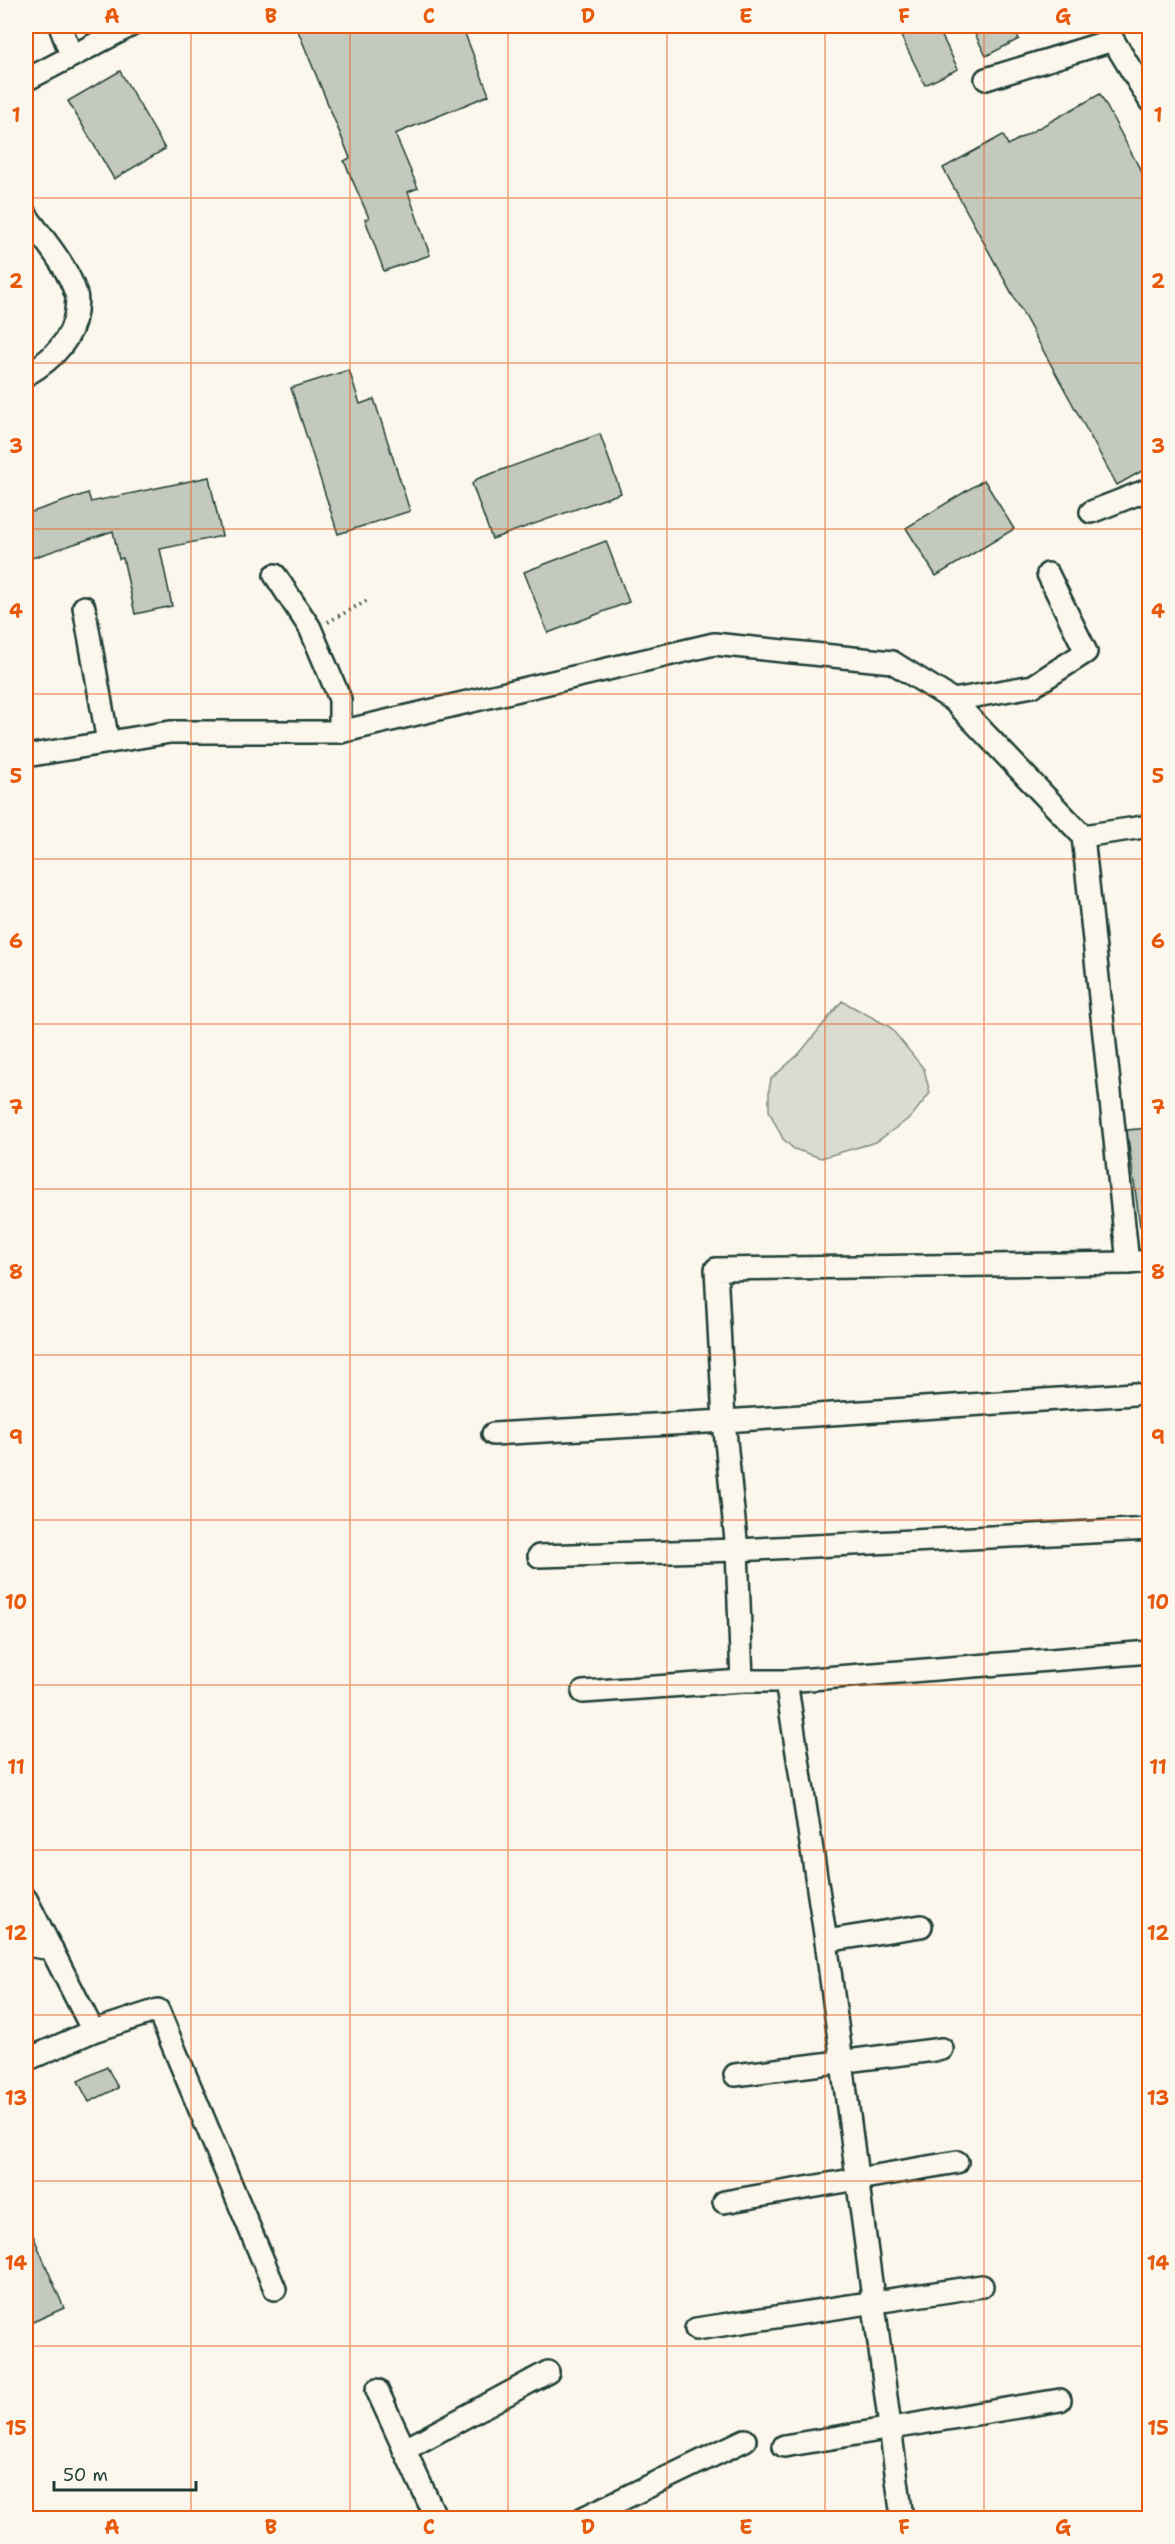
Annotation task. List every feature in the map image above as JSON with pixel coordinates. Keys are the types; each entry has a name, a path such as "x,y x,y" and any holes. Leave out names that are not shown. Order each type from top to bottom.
{"street":[{"path":"60,26 71,55"},
{"path":"26,80 130,26"},
{"path":"986,79 1113,40 1149,101"},
{"path":"26,215 67,274 77,296 75,320 67,339 49,360 26,375"},
{"path":"1092,512 1149,489"},
{"path":"275,574 311,631 340,699 340,732"},
{"path":"953,700 1033,686 1086,652 1048,574"},
{"path":"84,607 108,742"},
{"path":"26,756 170,732 340,732 714,644 892,662 953,700 1083,836 1128,1263"},
{"path":"1083,836 1149,826"},
{"path":"742,1681 737,1550 724,1421 716,1269 1149,1261"},
{"path":"494,1434 1134,1394"},
{"path":"539,1556 737,1550 1149,1529"},
{"path":"584,1692 742,1681 786,1681 1149,1652"},
{"path":"786,1681 826,1941 902,2518"},
{"path":"26,1899 93,2031"},
{"path":"826,1941 921,1926"},
{"path":"26,1946 52,1948"},
{"path":"26,2060 93,2031 158,2010 275,2289"},
{"path":"735,2075 942,2049"},
{"path":"724,2202 957,2162"},
{"path":"696,2329 982,2286"},
{"path":"404,2450 548,2372"},
{"path":"377,2390 436,2518"},
{"path":"784,2446 1060,2400"},
{"path":"583,2518 745,2440"}],"path":[{"path":"311,631 370,599"}],"shaded area":[{"path":"842,1001 890,1027 924,1069 930,1093 911,1117 876,1142 821,1158 794,1149 783,1139 769,1111 769,1090 771,1079 799,1054"}],"building":[{"path":"296,26 462,26 489,95 395,134 418,188 408,192 430,255 384,271 365,219 369,218 344,161 350,158"},
{"path":"896,26 937,26 958,69 925,85"},
{"path":"971,26 1013,26 1019,39 986,56"},
{"path":"120,71 165,149 114,179 68,101"},
{"path":"1100,94 1149,186 1149,467 1117,485 943,168 1003,135 1008,145"},
{"path":"349,370 360,404 374,399 410,511 338,534 291,388"},
{"path":"600,434 621,493 492,539 472,484 477,479"},
{"path":"209,477 222,536 160,549 172,606 135,614 123,558 119,559 113,531 26,560 26,514 88,493 91,502"},
{"path":"984,480 1014,529 936,576 906,528"},
{"path":"606,541 629,602 548,633 524,572"},
{"path":"1149,1128 1149,1226 1140,1226 1127,1130"},
{"path":"107,2067 118,2088 89,2102 78,2081"},
{"path":"26,2219 64,2308 26,2325"}]}
